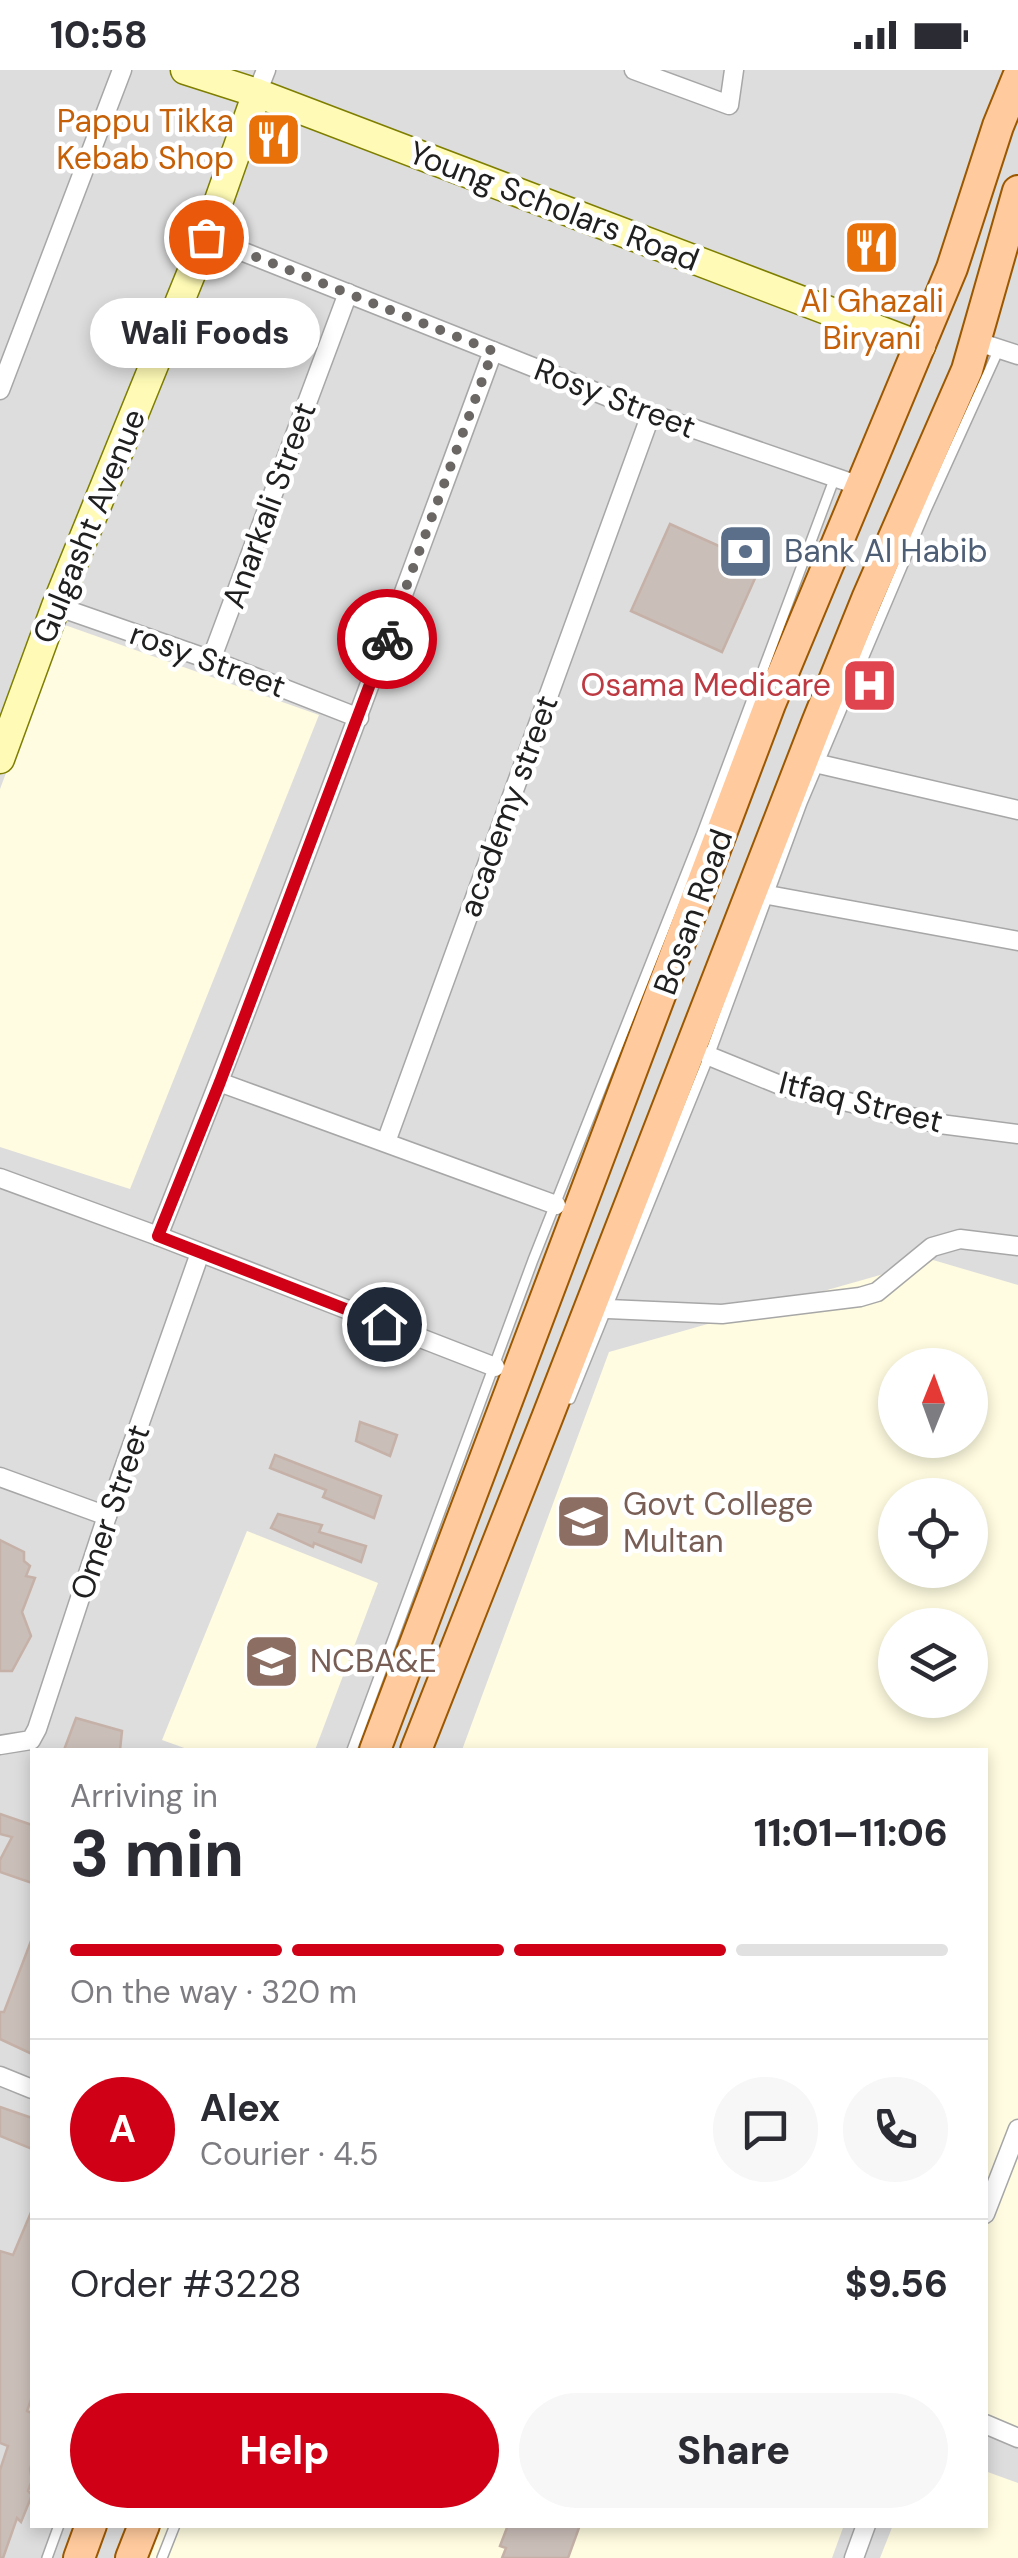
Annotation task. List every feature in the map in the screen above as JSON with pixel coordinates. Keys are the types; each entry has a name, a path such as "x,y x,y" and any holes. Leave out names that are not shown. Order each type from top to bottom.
{"main road":[{"name":"Bosan Road","path":"376,1748 639,1056 848,481 921,346 1018,77"},
{"name":"Bosan Road","path":"417,1748 696,1064 816,722 967,370 987,345 1018,191"},
{"path":"770,704 816,722"},
{"path":"639,1056 696,1064"},
{"path":"79,2558 89,2528"},
{"path":"116,2528 138,2540"}],"street":[{"path":"0,390 122,70"},
{"name":"Young Scholars Road","path":"185,70 261,82 921,346"},
{"path":"634,70 728,105 734,70"},
{"name":"Gulgasht Avenue","path":"0,759 8,710 56,606 206,237 261,82"},
{"name":"Rosy Street","path":"206,237 651,414 848,481"},
{"name":"Anarkali Street","path":"211,660 348,294"},
{"path":"987,345 1018,355"},
{"path":"158,1236 359,718 493,351"},
{"name":"academy street","path":"386,1142 651,414"},
{"name":"rosy Street","path":"56,606 211,660 359,718"},
{"path":"819,764 1018,810"},
{"path":"768,895 1018,941"},
{"name":"Itfaq Street","path":"696,1064 940,1124 1018,1134"},
{"path":"220,1082 556,1205"},
{"path":"0,1178 495,1367"},
{"path":"608,1308 722,1314 860,1297 877,1292 932,1247 960,1239 1018,1246"},
{"name":"Omer Street","path":"0,1745 31,1740 37,1729 200,1253"},
{"path":"0,1477 107,1516"},
{"path":"0,2076 30,2089"},
{"path":"988,2206 1018,2130"},
{"path":"988,2425 1018,2438"},
{"path":"854,2558 865,2528"}],"lane":[{"path":"570,1400 654,1187 696,1064 926,510 987,345"},
{"path":"353,1748 533,1260 701,836 848,481"},
{"path":"486,1603 500,1566"},
{"path":"47,2558 58,2528"},
{"path":"162,2558 174,2528"}],"shaded area":[{"path":"0,70 1018,70 1018,2558 0,2558"},
{"path":"62,624 319,715 130,1189 0,1147 0,789"},
{"path":"933,1260 1018,1285 1018,2431 988,2419 988,1748 463,1748 609,1352"},
{"name":"NCBA&E","path":"247,1531 378,1583 316,1748 184,1748 162,1740"},
{"path":"988,2472 1018,2483 1018,2558 880,2558 892,2528 988,2528"},
{"path":"156,2528 843,2528 832,2558 144,2558"}],"building":[{"path":"670,524 761,565 722,652 631,611"},
{"path":"360,1422 397,1435 390,1456 356,1441"},
{"path":"275,1455 381,1496 374,1518 323,1497 326,1490 270,1468"},
{"path":"278,1514 322,1525 319,1532 366,1546 361,1562 271,1528"},
{"path":"0,1540 24,1552 24,1561 30,1566 26,1576 35,1578 22,1612 31,1636 12,1671 0,1671"},
{"path":"76,1718 122,1731 120,1748 65,1748"},
{"path":"0,1814 30,1824 30,1882 0,1872 0,1860 12,1837 0,1834"},
{"path":"30,1944 30,2053 0,2039 0,2012 4,2012"},
{"path":"0,2107 30,2117 30,2148 0,2136"},
{"path":"30,2215 27,2411 30,2500 21,2522 17,2518 0,2558 0,2470 8,2446 0,2443 0,2251 13,2255"},
{"path":"507,2528 579,2528 568,2558 502,2558 506,2548 500,2546"}],"way so far":[{"path":"206,237 493,351 387,639"}],"place":[{"name":"Pappu Tikka Kebab Shop","path":"273,139"},
{"name":"Wali Foods","path":"206,237"},
{"name":"Al Ghazali Biryani","path":"872,247"},
{"name":"Bank Al Habib","path":"745,551"},
{"name":"Osama Medicare","path":"870,685"},
{"name":"Govt College Multan","path":"584,1522"},
{"name":"NCBA&E","path":"271,1661"}],"route":[{"path":"384,1324 158,1236 387,639"}]}
